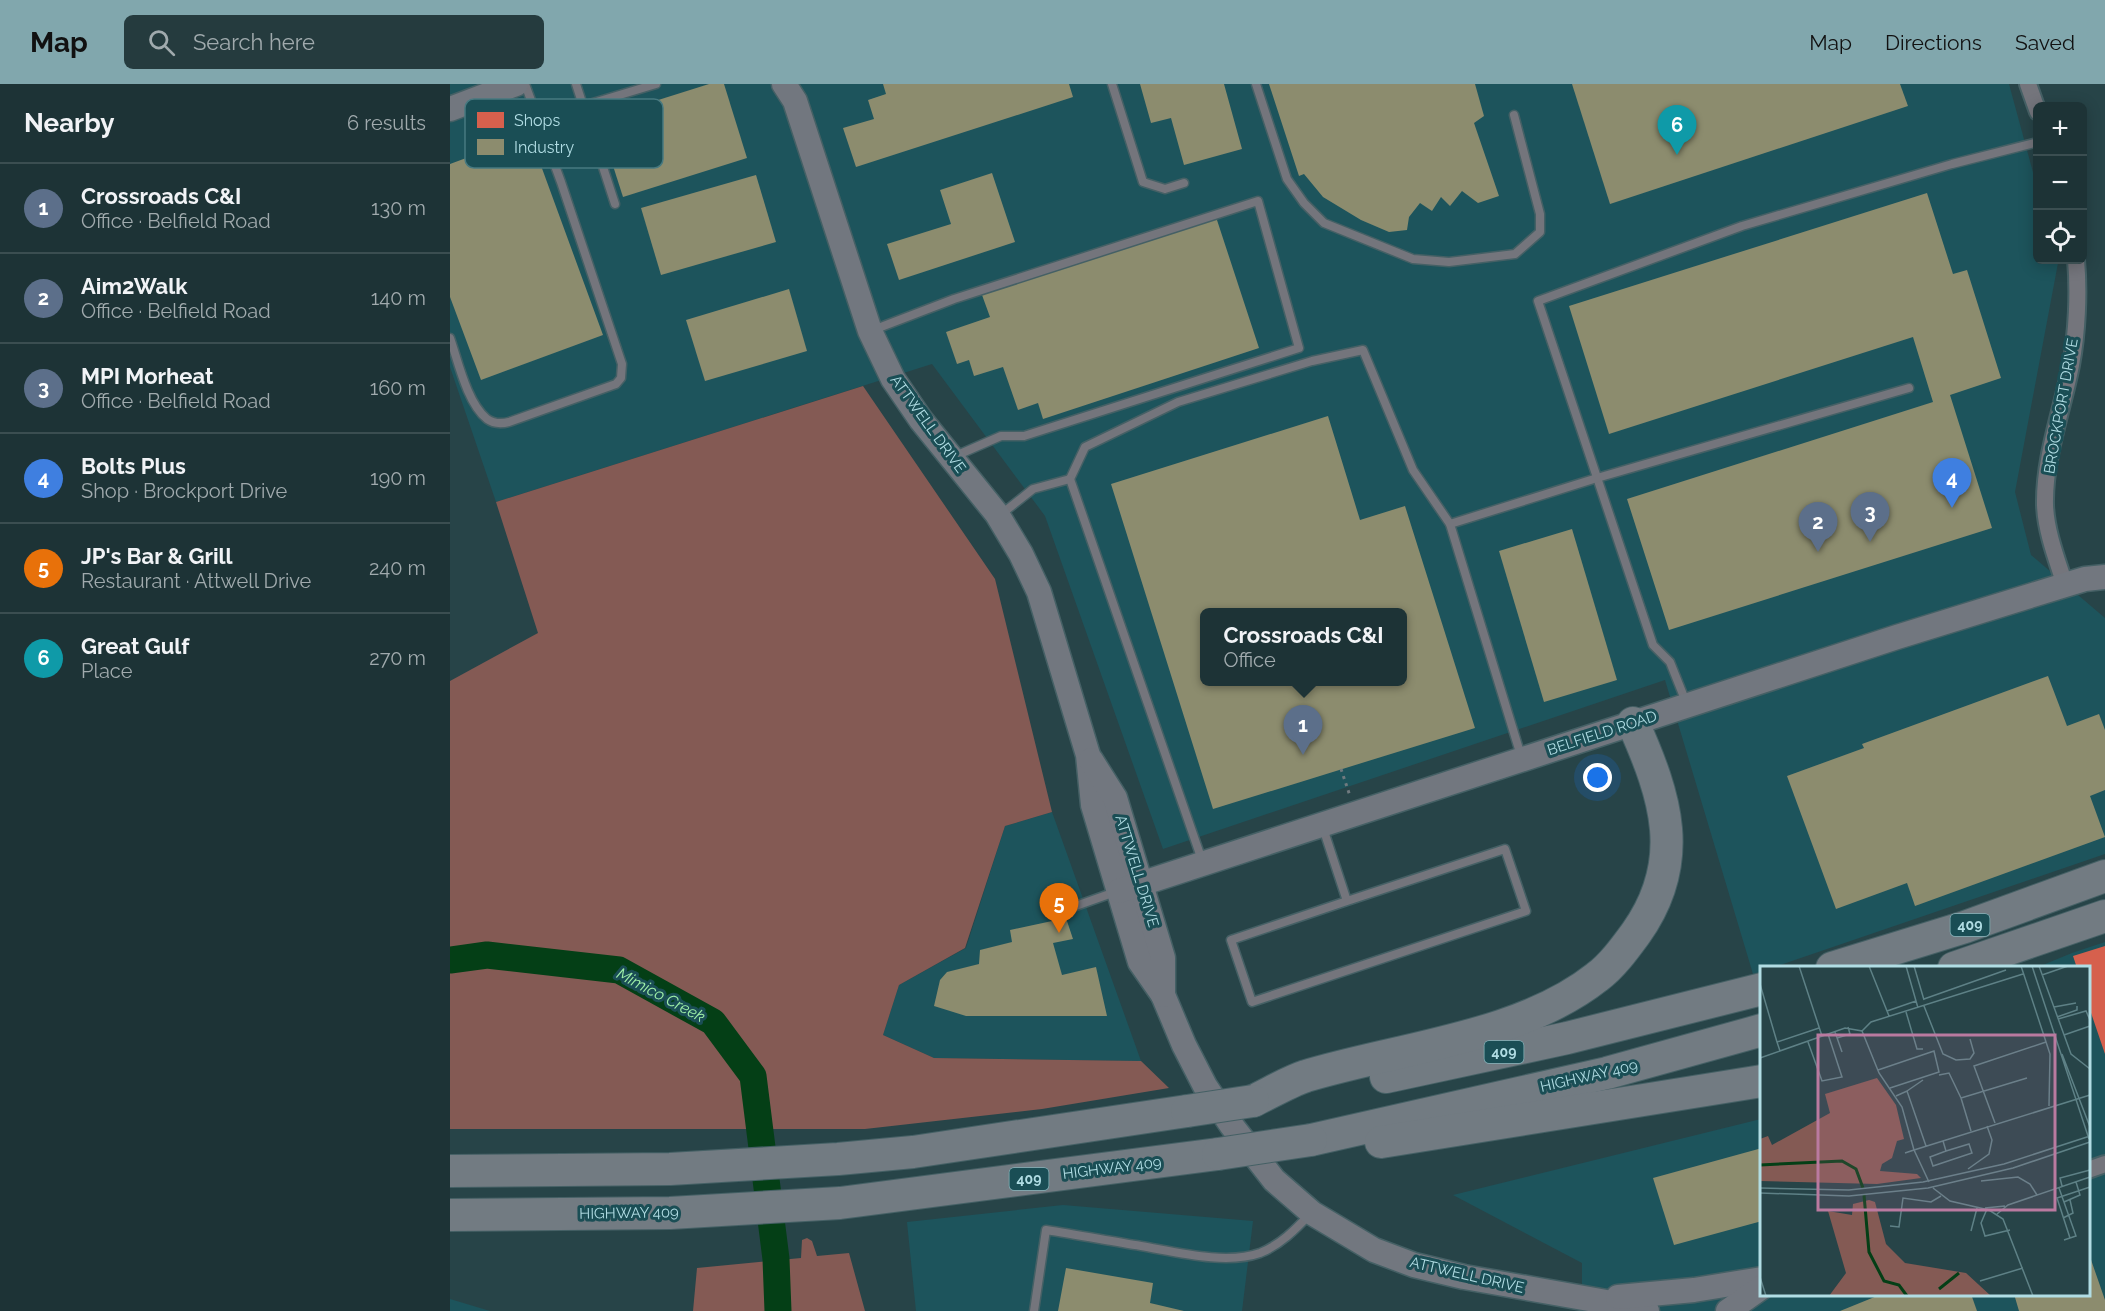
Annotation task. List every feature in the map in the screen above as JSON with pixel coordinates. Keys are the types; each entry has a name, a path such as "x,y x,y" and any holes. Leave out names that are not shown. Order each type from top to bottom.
{"highway":[{"path":"1253,1101 1305,1077 1467,1036 1520,1018 1565,998 1598,977 1625,948 1647,917 1662,879 1666,859 1666,819 1661,796 1653,769 1633,723"},
{"name":"409","path":"1838,966 1965,927 2105,876"},
{"name":"409","path":"1960,966 2105,916"},
{"name":"409","path":"450,1171 670,1169 913,1152 1187,1112 1400,1075 1567,1038 1760,989"},
{"name":"HIGHWAY 409","path":"450,1215 670,1213 840,1203 1218,1154 1311,1140 1607,1073 1760,1030"},
{"path":"1311,1140 1372,1143 1760,1081"}],"main road":[{"path":"469,99 516,84"},
{"name":"ATTWELL DRIVE","path":"784,84 795,101 870,331 893,379 921,420 998,517 1039,592 1088,755 1115,798 1130,887 1163,958 1163,995 1184,1045 1205,1086 1232,1126 1274,1180 1312,1213 1374,1250 1414,1265 1464,1277 1564,1299 1590,1299 1634,1309"},
{"path":"450,109 465,101"},
{"name":"BELFIELD ROAD","path":"1130,887 2090,577"},
{"path":"1590,1299 1677,1292 1760,1279"},
{"path":"1728,1311 1760,1288"},
{"path":"1758,1311 1764,1296"}],"street":[{"path":"2028,84 2034,102"},
{"name":"BROCKPORT DRIVE","path":"2076,264 2071,363 2051,452 2045,505 2049,532 2090,577"},
{"path":"2090,1169 2105,1164"}],"lane":[{"path":"525,84 531,99"},
{"path":"576,84 581,99"},
{"path":"606,99 656,84"},
{"path":"1112,84 1143,182 1165,189 1184,183"},
{"path":"1256,84 1287,179 1304,203 1324,223 1413,259 1449,262 1515,254 1540,232 1540,214 1514,115"},
{"path":"1687,706 1670,662 1653,645 1538,301 1742,226 1952,164 2033,143"},
{"path":"450,338 474,402 488,420 498,424 616,384 621,378 622,364 610,324 556,168"},
{"path":"603,168 615,204"},
{"path":"870,331 954,299 1258,201 1299,348 1024,436 1001,436 952,458"},
{"path":"1203,863 1070,479 1085,447 1178,402 1312,361 1363,350 1413,470 1450,524 1522,759"},
{"path":"1450,524 1597,478 1909,388"},
{"path":"998,517 1033,489 1070,479"},
{"path":"1322,825 1347,901"},
{"path":"1506,849 1526,911 1252,1002 1232,940 1347,901 1506,849"},
{"path":"1056,913 1130,887"},
{"path":"1034,1311 1046,1230 1176,1252 1214,1257 1239,1257 1257,1254 1272,1248 1312,1213"}],"path":[{"path":"1341,769 1357,813"}],"shaded area":[{"path":"450,84 2009,84 2033,172 2033,264 2058,264 2015,492 2031,555 2105,618 2105,854 1777,966 1760,966 1760,972 1753,974 1665,680 1163,849 1045,516 932,364 496,502 450,367"},
{"path":"863,386 995,579 1052,812 1005,826 965,948 899,985 883,1035 934,1058 1141,1061 1169,1088 1042,1109 865,1129 450,1129 450,681 538,633 496,502"},
{"path":"1052,812 1141,1061 934,1058 883,1035 899,985 966,948 1005,826"},
{"path":"2105,942 2105,1311 1582,1311 1582,1263 1453,1195 1760,1119 1760,1296 2090,1296 2090,966 2040,966"},
{"path":"1063,1205 1253,1221 1242,1311 916,1311 907,1222"},
{"path":"807,1238 812,1241 817,1256 849,1253 865,1311 693,1311 697,1268 801,1258 802,1240"},
{"path":"450,1299 490,1311 450,1311"}],"building: Shops":[{"path":"2105,946 2105,1054 2090,1010 2090,966 2076,966 2073,956"}],"building: Industry":[{"path":"709,84 724,84 747,158 623,197 614,168 663,168 661,99"},
{"path":"883,84 1069,84 1073,97 856,167 843,128 874,119 868,100 886,94"},
{"path":"1140,84 1224,84 1242,149 1184,165 1171,118 1151,123"},
{"path":"1269,84 1475,84 1484,116 1474,123 1499,196 1478,203 1462,191 1450,206 1441,197 1432,211 1420,203 1409,217 1407,230 1389,232 1361,220 1323,197 1304,174 1299,176"},
{"path":"1572,84 1900,84 1908,106 1610,204"},
{"path":"465,158 465,168 542,168 603,335 481,380 450,297 450,164"},
{"path":"992,173 1015,242 899,280 887,244 951,224 940,190"},
{"path":"756,175 776,242 661,275 641,208"},
{"path":"1927,193 1953,274 1967,270 2001,378 1950,395 1992,528 1669,630 1627,499 1933,402 1913,337 1609,434 1569,306"},
{"path":"1216,217 1259,348 1043,419 1038,403 1018,410 1003,367 974,376 969,360 957,364 946,332 990,317 982,295"},
{"path":"789,289 807,351 705,381 686,320"},
{"path":"1328,416 1360,520 1405,506 1475,728 1213,809 1111,484"},
{"path":"1572,529 1617,680 1544,702 1499,551"},
{"path":"2048,676 2067,726 2099,714 2105,730 2105,790 2090,796 2105,837 1915,906 1907,883 1836,909 1787,776 1864,748 1862,744"},
{"path":"1066,918 1073,939 1053,943 1062,975 1096,967 1107,1016 966,1016 934,1006 940,980 947,972 979,964 980,950 1012,942 1010,930"},
{"path":"1760,1149 1760,1222 1674,1245 1653,1178"},
{"path":"2090,1257 2105,1300 2105,1311 2019,1311 2015,1296 2090,1296"},
{"path":"1066,1268 1153,1283 1150,1303 1184,1311 1058,1311"},
{"path":"1877,1296 1972,1296 1977,1311 1840,1311"}],"waterway":[{"name":"Mimico Creek","path":"450,960 487,955 619,970 713,1022 753,1076 776,1259 778,1311"}],"place":[{"name":"Great Gulf","path":"1677,155"},
{"name":"Bolts Plus","path":"1952,508"},
{"name":"MPI Morheat","path":"1870,542"},
{"name":"Aim2Walk","path":"1818,552"},
{"name":"Crossroads C&I","path":"1303,755"},
{"name":"JP's Bar & Grill","path":"1059,933"}]}
